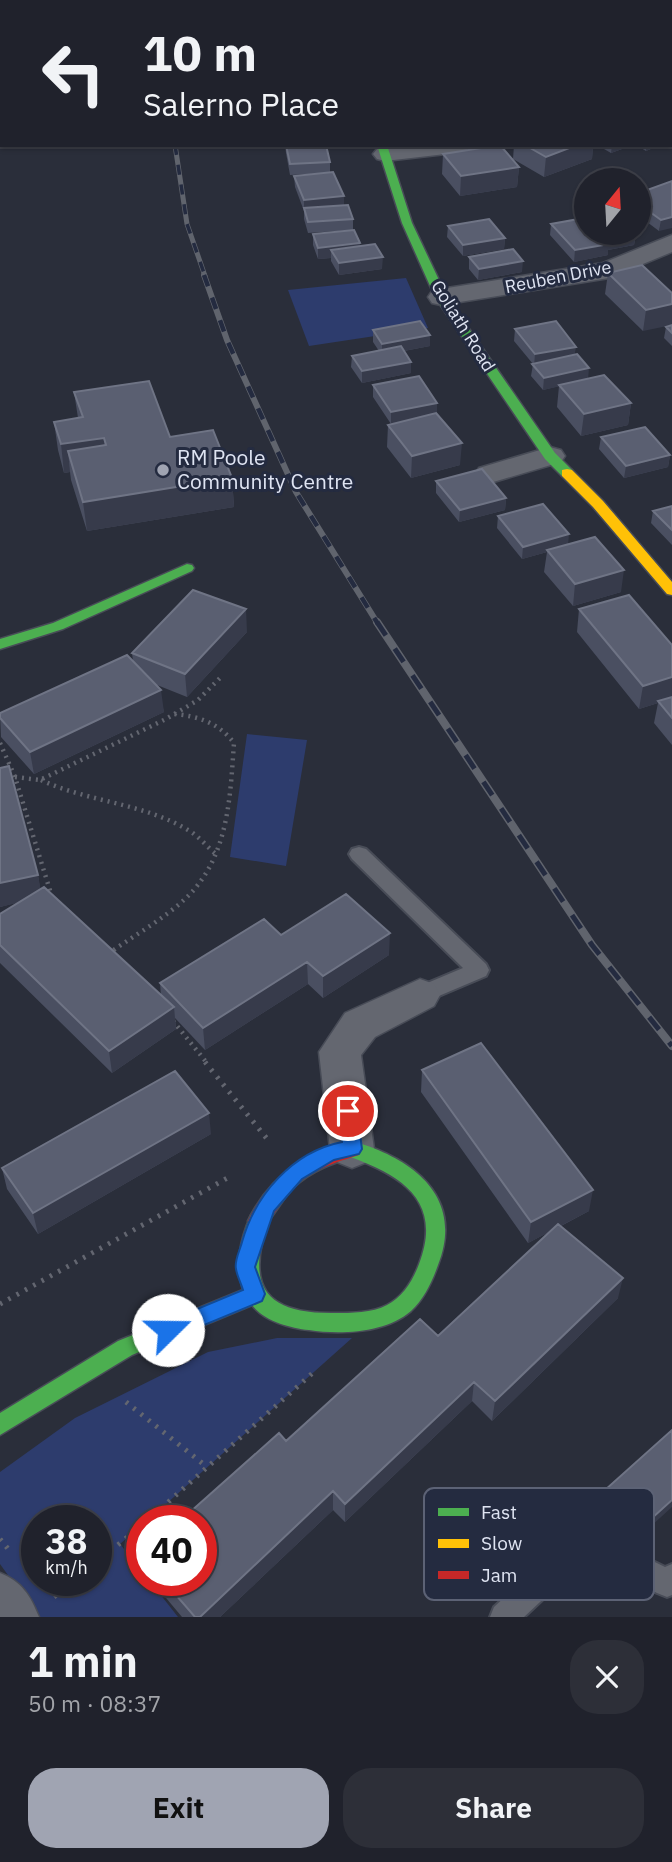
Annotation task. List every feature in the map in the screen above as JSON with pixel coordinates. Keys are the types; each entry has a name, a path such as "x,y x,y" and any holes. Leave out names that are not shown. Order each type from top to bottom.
{"street":[{"path":"384,150 431,147"},
{"name":"Goliath Road","path":"384,150 407,223 441,298 550,456 598,504 671,590"},
{"path":"661,246 672,269"},
{"name":"Reuben Drive","path":"441,298 609,270 661,246"},
{"path":"490,474 550,456"},
{"path":"0,644 58,626 187,568"},
{"path":"352,1149 341,1052 360,1025 420,995"},
{"path":"352,1149 373,1153 397,1165 415,1182 427,1198 437,1236 424,1276 411,1298 392,1313 360,1321 323,1324 278,1316 255,1294 245,1267 249,1244 267,1205 295,1174 330,1153 352,1149"},
{"path":"0,1425 125,1348 255,1294"},
{"path":"0,1599 13,1617"}],"lane":[{"path":"359,853 479,970 420,995"},
{"path":"654,1576 667,1583 672,1578"},
{"path":"504,1617 522,1600"}],"path":[{"path":"40,780 198,701 222,676"},
{"path":"108,954 187,897 217,855 230,803 234,743 225,731 196,716 174,714"},
{"path":"0,743 15,777 53,900 43,906"},
{"path":"8,777 40,780 58,789 150,812 188,830 217,855"},
{"path":"99,945 118,963"},
{"path":"165,1012 295,1174"},
{"path":"0,1304 241,1170"},
{"path":"165,1505 352,1338 360,1321"},
{"path":"90,1369 207,1467"},
{"path":"112,1550 126,1538"}],"shaded area":[{"path":"406,278 428,328 309,346 288,290"},
{"path":"247,734 307,740 286,866 230,857"},
{"path":"277,1338 352,1338 165,1505 126,1505 126,1539 120,1544 126,1552 126,1596 162,1596 178,1617 38,1617 23,1596 112,1596 112,1505 21,1505 21,1593 0,1564 0,1472 75,1418 208,1352"}],"building":[{"path":"286,147 326,147 330,162 290,164"},
{"path":"502,147 519,167 461,176 443,154"},
{"path":"528,147 572,147 546,157"},
{"path":"333,172 344,196 304,200 294,176"},
{"path":"672,181 672,217 661,220 651,213 651,189"},
{"path":"348,205 353,219 308,222 304,208"},
{"path":"489,219 505,238 463,245 448,226"},
{"path":"574,220 574,245 603,245 575,250 551,224"},
{"path":"354,230 360,243 318,248 313,234"},
{"path":"375,244 383,257 339,263 331,250"},
{"path":"513,249 523,261 479,269 469,257"},
{"path":"642,265 672,293 672,304 646,310 608,273"},
{"path":"420,321 430,335 382,344 373,330"},
{"path":"556,321 576,347 535,354 515,329"},
{"path":"401,346 411,362 362,371 352,356"},
{"path":"577,354 589,368 544,378 532,364"},
{"path":"604,375 631,403 584,414 559,385"},
{"path":"419,376 437,403 391,412 373,385"},
{"name":"RM Poole Community Centre","path":"149,381 170,437 213,430 232,478 83,502 68,451 106,445 104,438 61,444 54,422 83,417 74,392"},
{"path":"436,413 462,443 412,456 388,425"},
{"path":"645,427 670,455 626,466 601,437"},
{"path":"482,469 506,498 460,510 436,481"},
{"path":"543,504 569,534 523,547 498,516"},
{"path":"672,506 672,530 653,511"},
{"path":"595,537 624,570 575,584 547,550"},
{"path":"193,590 246,609 185,674 132,653"},
{"path":"629,595 672,645 672,677 643,686 579,609"},
{"path":"127,655 161,690 30,752 0,718 0,713"},
{"path":"672,697 672,718 658,701"},
{"path":"9,766 38,875 0,883 0,768"},
{"path":"44,887 174,1007 109,1051 0,945 0,914"},
{"path":"346,894 390,933 323,976 307,962 203,1028 160,983 264,919 281,935"},
{"path":"481,1043 593,1190 531,1222 422,1070"},
{"path":"175,1071 209,1113 33,1213 2,1168"},
{"path":"558,1224 623,1278 495,1401 474,1382 345,1504 333,1491 200,1617 195,1617 177,1596 217,1596 217,1505 198,1505 279,1433 286,1441 420,1319 438,1336"},
{"path":"672,1430 672,1500 654,1516 654,1488 607,1488"}],"railway":[{"path":"175,147 187,224 205,276"},
{"path":"204,275 227,340 296,492 378,624"},
{"path":"377,622 592,945 672,1046"}],"traffic: fast":[{"path":"383,147 407,223 441,297 550,456 567,473"},
{"path":"0,644 58,626 187,568"},
{"path":"258,1221 249,1247 247,1270 252,1288 262,1302 277,1313 319,1322 345,1322 367,1320 401,1307 418,1287 429,1263 436,1240 435,1216 430,1203 413,1180 391,1164 352,1149"},
{"path":"0,1425 125,1348 255,1294"}],"traffic: slow":[{"path":"567,473 598,504 672,591"}],"traffic: jam":[{"path":"258,1221 275,1195 296,1173 323,1158 352,1149"}],"place":[{"name":"RM Poole Community Centre","path":"163,470"}],"route":[{"path":"168,1330 255,1294 245,1267 257,1222 278,1191 295,1174 330,1153 352,1149 348,1111"}]}
